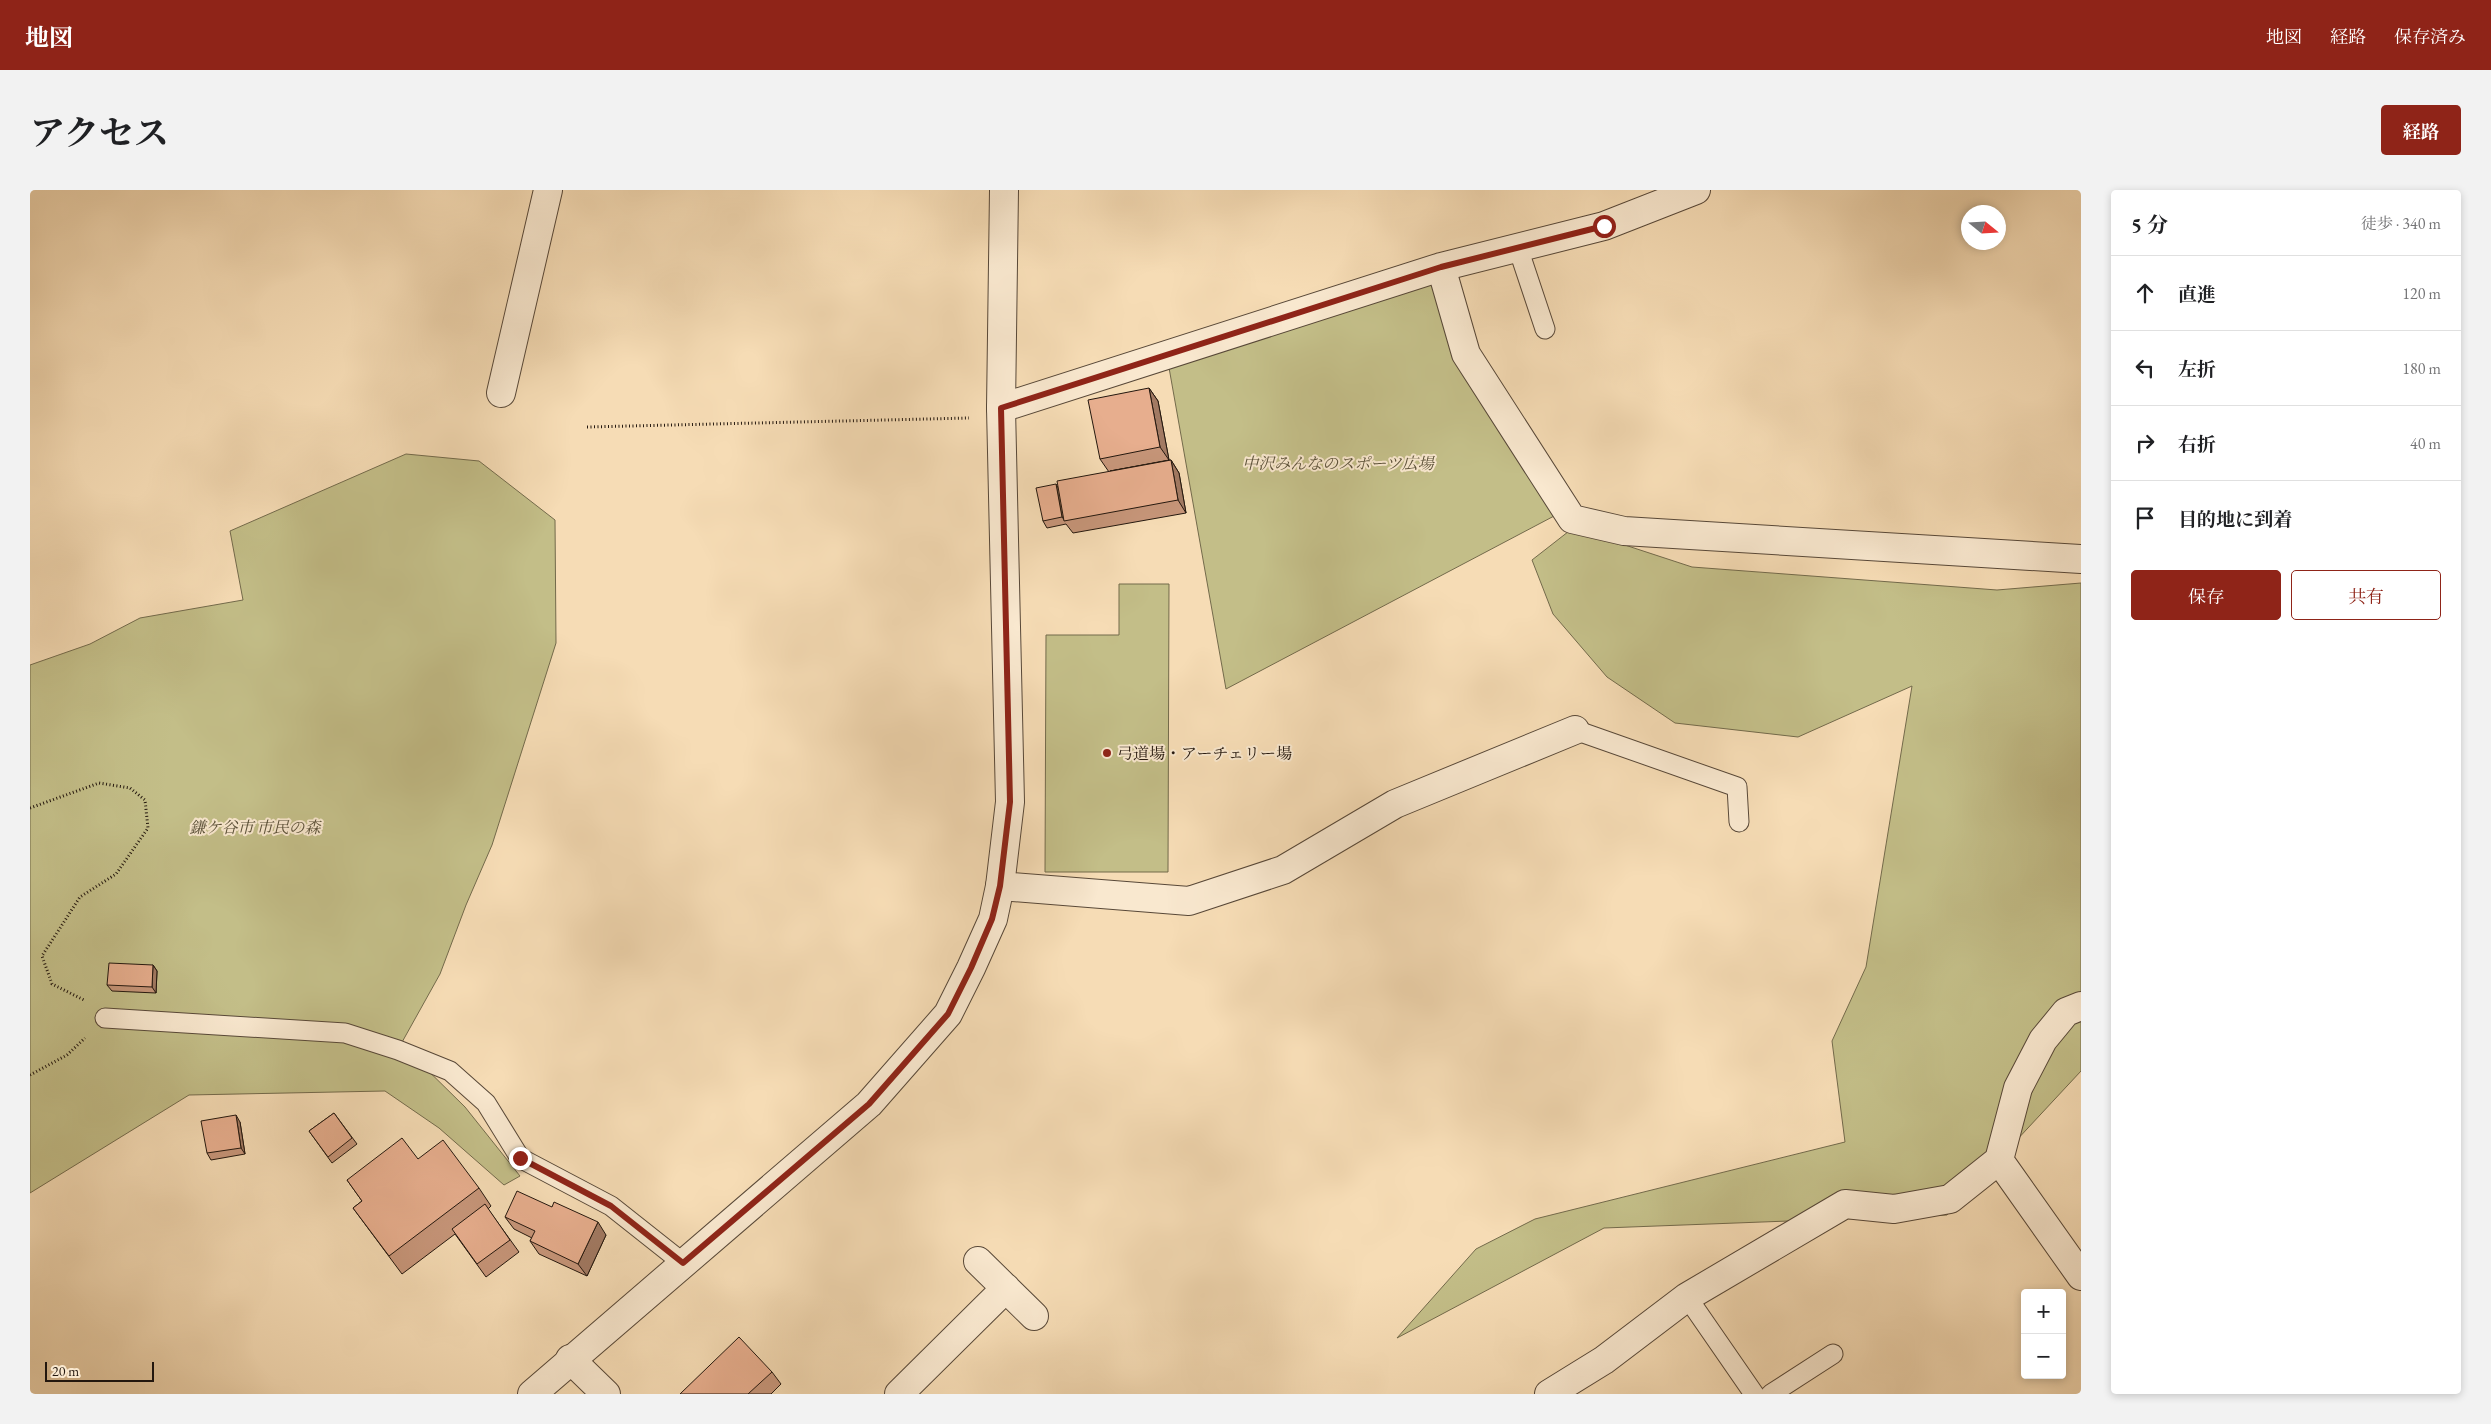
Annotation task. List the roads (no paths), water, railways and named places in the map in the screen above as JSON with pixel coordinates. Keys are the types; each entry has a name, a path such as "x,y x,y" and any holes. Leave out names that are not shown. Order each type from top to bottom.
{"street":[{"path":"501,393 548,190"},
{"path":"532,1394 570,1359 869,1104 948,1014 971,968 992,919 1000,886 1010,802 1001,408 1004,190"},
{"path":"1001,408 1441,267 1604,226 1696,190"},
{"path":"1441,267 1466,354 1572,519 1624,531 2081,559"},
{"path":"1000,886 1189,901 1283,870 1395,804 1576,730"},
{"path":"1549,1394 1604,1360 1687,1297 1845,1204 1894,1209 1950,1198 1999,1160 2018,1088 2043,1040 2066,1012 2081,1006"},
{"path":"1999,1160 2081,1276"},
{"path":"978,1260 1034,1316"},
{"path":"899,1394 1006,1288"},
{"path":"570,1359 606,1394"}],"lane":[{"path":"1518,248 1545,330"},
{"path":"1576,730 1737,787 1739,822"},
{"path":"105,1018 345,1032 398,1050 450,1071 486,1103 520,1158 611,1206 683,1263"},
{"path":"1687,1297 1754,1394"},
{"path":"1776,1393 1833,1354"}],"place":[{"name":"弓道場・アーチェリー場","path":"1107,753"}],"park label":[{"name":"中沢みんなのスポーツ広場","path":"1338,463"},
{"name":"鎌ケ谷市 市民の森","path":"255,827"}]}
